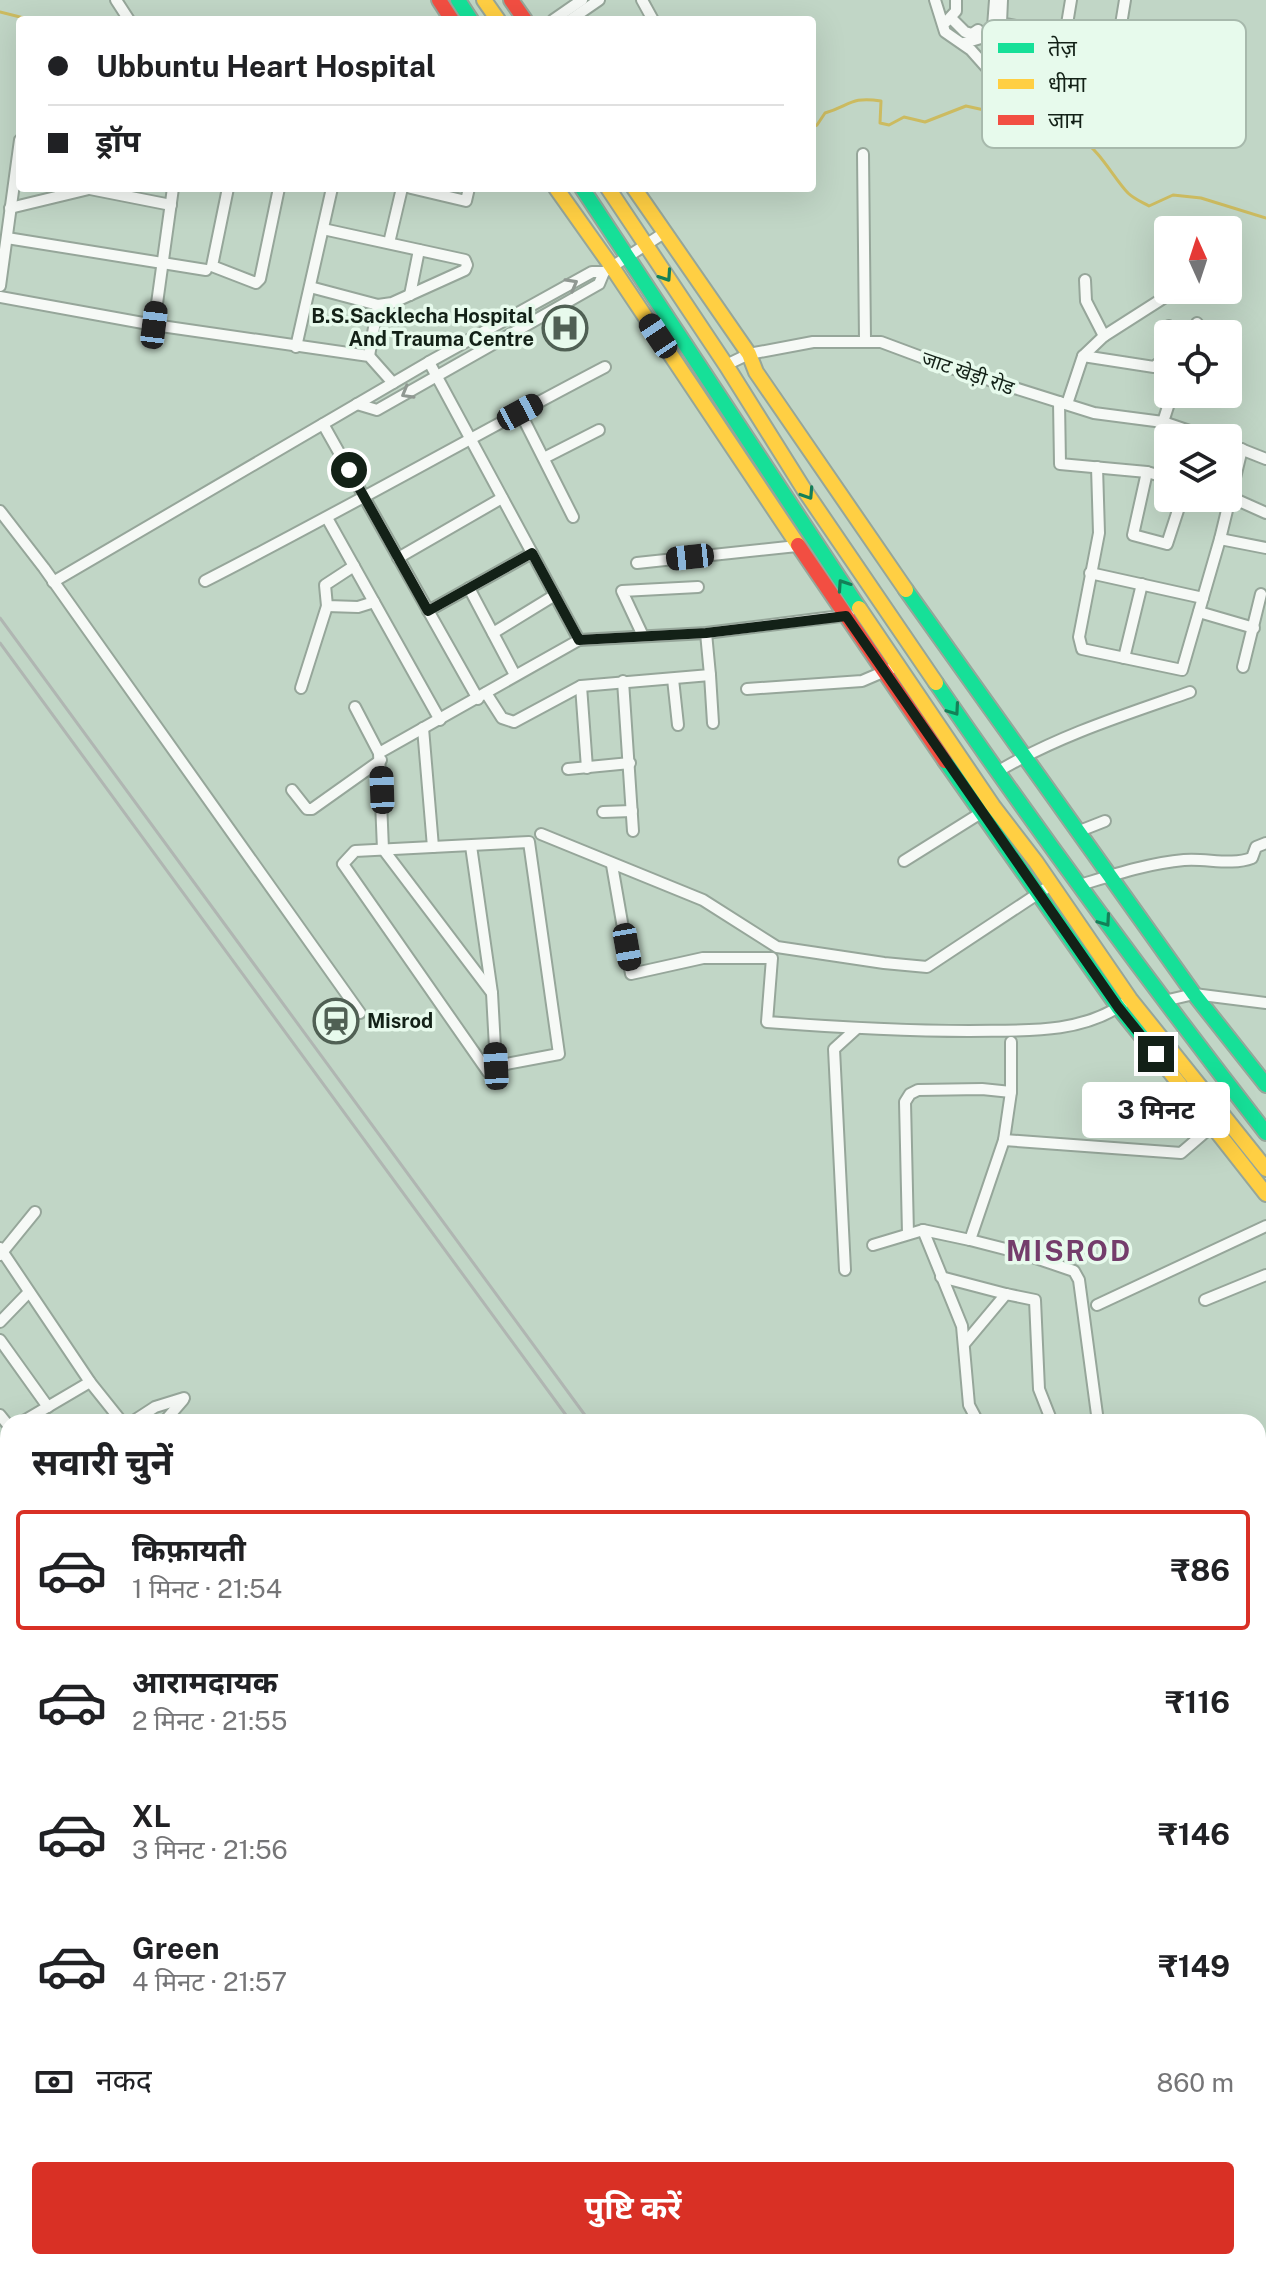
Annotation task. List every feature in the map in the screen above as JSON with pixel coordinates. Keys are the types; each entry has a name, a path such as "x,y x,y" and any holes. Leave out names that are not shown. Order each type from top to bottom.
{"main road":[{"path":"559,192 797,546 846,616 890,669 1124,1003 1218,1120 1266,1169"},
{"path":"585,192 861,613 890,669"},
{"path":"611,192 726,365 805,491 997,772 1164,1001 1266,1133"},
{"path":"637,192 749,354 756,372 802,440 1077,832 1194,994 1266,1085"},
{"path":"1218,1120 1266,1194"}],"street":[{"path":"559,16 582,0"},
{"path":"576,16 599,0"},
{"path":"935,0 945,32 964,43 982,65"},
{"path":"941,25 952,19 956,0"},
{"path":"995,0 995,20"},
{"path":"1001,20 1002,0"},
{"path":"1068,20 1071,0"},
{"path":"1122,20 1125,0"},
{"path":"952,19 965,32 972,34 978,30"},
{"path":"964,43 982,38"},
{"path":"863,154 865,340"},
{"path":"0,286 16,167"},
{"path":"10,208 65,192"},
{"path":"111,192 171,205"},
{"path":"154,325 173,192"},
{"path":"227,192 212,266 256,283 260,279 278,192"},
{"path":"296,347 331,192"},
{"path":"389,243 401,192"},
{"path":"428,192 466,201 468,192"},
{"path":"310,287 378,305 410,295 465,270 467,265 465,260 323,229"},
{"path":"53,582 429,362 592,272 608,269 664,233"},
{"path":"7,238 206,270"},
{"path":"410,295 419,250"},
{"path":"357,404 377,410 599,284 608,269"},
{"path":"1085,280 1086,301 1104,336"},
{"path":"0,297 154,325 369,356 393,383"},
{"path":"1154,304 1104,336 1083,356 1063,403 1060,464 1154,474"},
{"path":"369,356 378,305"},
{"name":"जाट खेड़ी रोड","path":"726,365 749,354 813,342 881,342 1094,413 1169,424"},
{"path":"1083,356 1154,367"},
{"path":"429,362 579,640"},
{"path":"205,581 605,367"},
{"path":"1163,422 1168,408"},
{"path":"520,412 573,517"},
{"path":"323,424 428,611 482,696 502,718 514,722 581,686 710,675"},
{"path":"544,458 599,430"},
{"path":"1242,449 1266,459"},
{"path":"1097,467 1099,533 1079,637 1082,649 1182,670 1226,512"},
{"path":"1147,472 1133,535 1167,544 1177,512"},
{"path":"398,558 502,498"},
{"path":"1242,502 1266,513"},
{"path":"0,511 360,1013"},
{"path":"327,518 440,720"},
{"path":"1220,539 1266,548"},
{"path":"637,563 797,546"},
{"path":"428,611 532,553"},
{"path":"301,688 327,606 325,585 354,566"},
{"path":"1090,573 1203,598"},
{"path":"1124,658 1142,584"},
{"path":"643,636 622,591 698,587"},
{"path":"469,588 515,675"},
{"path":"1243,667 1262,612 1261,594"},
{"path":"493,633 555,595"},
{"path":"327,606 358,607 374,602"},
{"path":"1199,612 1254,628"},
{"path":"292,790 307,809 312,809 380,756 423,728 579,640 706,633 861,613"},
{"path":"706,633 713,723"},
{"path":"747,689 862,681 890,669"},
{"path":"673,679 678,725"},
{"path":"623,681 633,831"},
{"path":"581,686 587,768"},
{"path":"997,772 1074,733 1190,692"},
{"path":"355,707 380,756 383,849 492,993"},
{"path":"423,728 433,847"},
{"path":"568,769 630,763"},
{"path":"904,861 987,810"},
{"path":"603,812 632,811"},
{"path":"1077,832 1105,821"},
{"path":"541,834 703,900 777,947 841,958 927,967 1045,889"},
{"path":"529,842 559,1054 496,1066 488,1072 343,864 355,851 471,846 529,842"},
{"path":"1080,885 1182,860 1223,859 1239,863 1252,858 1256,847 1266,843"},
{"path":"471,846 492,993 496,1066"},
{"path":"612,865 631,974 703,958 772,958 767,1022 856,1029 1031,1030 1070,1026 1107,1015 1124,1003"},
{"path":"1164,1001 1194,994 1266,1003"},
{"path":"845,1270 834,1049 856,1029"},
{"path":"970,1240 1004,1140 1011,1092 1011,1042"},
{"path":"908,1234 905,1102 910,1094 918,1090 1011,1092"},
{"path":"1004,1140 1181,1153 1218,1120"},
{"path":"35,1212 1,1252 90,1382 116,1414"},
{"path":"1097,1305 1266,1226"},
{"path":"923,1230 962,1326 969,1405 974,1414"},
{"path":"873,1245 923,1230 1021,1253 1074,1271 1079,1280 1097,1414"},
{"path":"1205,1300 1266,1275"},
{"path":"941,1277 1035,1300 1039,1389 1049,1414"},
{"path":"0,1322 29,1292"},
{"path":"965,1343 1006,1294"},
{"path":"0,1340 48,1407"},
{"path":"36,1414 90,1382"},
{"path":"144,1414 155,1407 184,1398 171,1414"}],"waterway":[{"path":"0,12 16,16"},
{"path":"816,125 825,113 863,100 881,101 880,123 889,125 904,117 925,122 966,106 982,110"},
{"path":"1092,148 1128,193 1149,206 1173,195 1201,198 1266,218"}],"railway":[{"path":"0,618 584,1414"},
{"path":"0,643 565,1414"}],"traffic: fast":[{"path":"458,0 468,16"},
{"path":"585,192 859,608"},
{"path":"906,590 1194,994 1266,1085"},
{"path":"936,683 1098,910 1266,1133"},
{"path":"945,761 1118,1007 1163,1063"}],"traffic: slow":[{"path":"484,0 495,16"},
{"path":"559,192 798,545"},
{"path":"611,192 726,365 805,491 936,683"},
{"path":"637,192 906,590"},
{"path":"859,608 993,806 1036,862 1130,999 1266,1169"},
{"path":"1163,1063 1266,1194"}],"traffic: jam":[{"path":"439,0 449,16"},
{"path":"511,0 522,16"},
{"path":"798,545 945,761"}],"place":[{"name":"B.S.Sacklecha Hospital And Trauma Centre","path":"565,328"},
{"name":"Misrod","path":"336,1021"}],"district":[{"name":"MISROD","path":"1069,1251"}],"route":[{"path":"349,470 428,611 532,553 579,640 706,633 846,616 1118,1007 1156,1054"}]}
